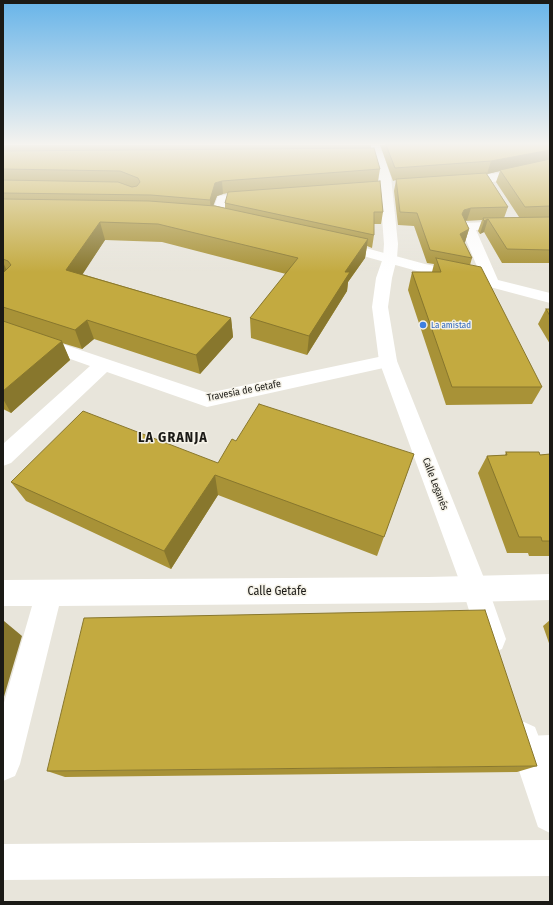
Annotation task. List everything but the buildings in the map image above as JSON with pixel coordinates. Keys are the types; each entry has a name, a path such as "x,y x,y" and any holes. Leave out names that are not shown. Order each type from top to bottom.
{"street":[{"name":"Calle Leganés","path":"380,187 391,244 390,258 384,278 380,307 388,361 475,588 497,657"},
{"path":"492,187 495,192"},
{"path":"217,218 223,199 269,195"},
{"path":"507,212 515,224"},
{"path":"203,217 233,221"},
{"path":"492,283 467,226 550,224"},
{"path":"326,242 390,258 422,268 492,283 550,298"},
{"name":"Travesía de Getafe","path":"3,329 207,400 388,361"},
{"path":"3,457 103,365"},
{"name":"Calle Getafe","path":"3,593 49,594 550,587"},
{"path":"3,764 49,594"},
{"path":"516,715 539,752 550,815"},
{"path":"3,862 550,858"}],"place":[{"name":"La amistad","path":"423,325"}],"district":[{"name":"LA GRANJA","path":"173,438"}]}
